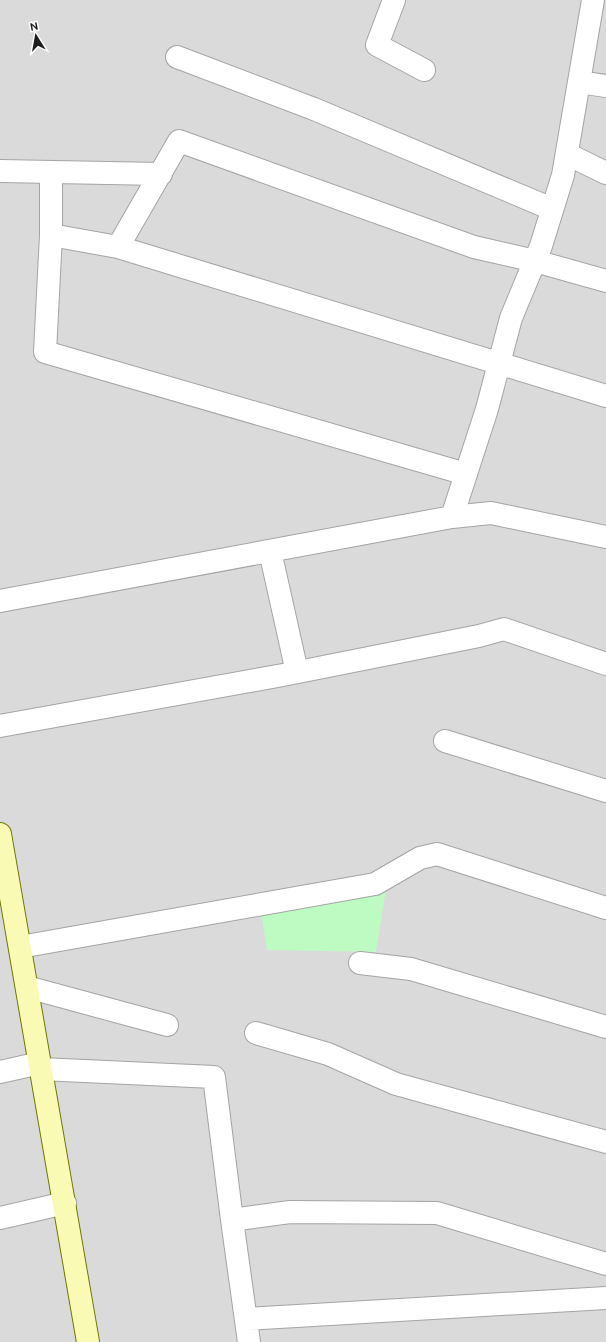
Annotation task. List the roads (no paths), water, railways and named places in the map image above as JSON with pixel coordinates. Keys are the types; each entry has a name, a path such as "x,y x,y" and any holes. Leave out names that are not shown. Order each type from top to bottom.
{"street":[{"path":"394,0 377,45 424,70"},
{"path":"452,517 487,408 511,318 541,246 563,175 593,0"},
{"path":"177,57 314,109 552,209"},
{"path":"579,82 606,86"},
{"path":"118,247 179,141 474,247 535,261 606,281"},
{"path":"567,154 606,173"},
{"path":"0,171 161,174"},
{"path":"51,172 51,235 45,352 466,474"},
{"path":"51,235 118,247 606,396"},
{"path":"0,601 452,517 491,513 606,538"},
{"path":"270,551 297,672"},
{"path":"0,726 297,672 479,636 504,629 606,664"},
{"path":"445,741 606,791"},
{"path":"0,834 88,1342"},
{"path":"20,947 375,884 420,858 437,854 606,908"},
{"path":"360,963 411,969 606,1027"},
{"path":"27,987 167,1025"},
{"path":"256,1033 328,1054 396,1084 606,1142"},
{"path":"0,1072 41,1066 214,1077 249,1342"},
{"path":"0,1218 65,1204"},
{"path":"232,1220 290,1212 438,1213 606,1264"},
{"path":"246,1319 606,1298"}]}
